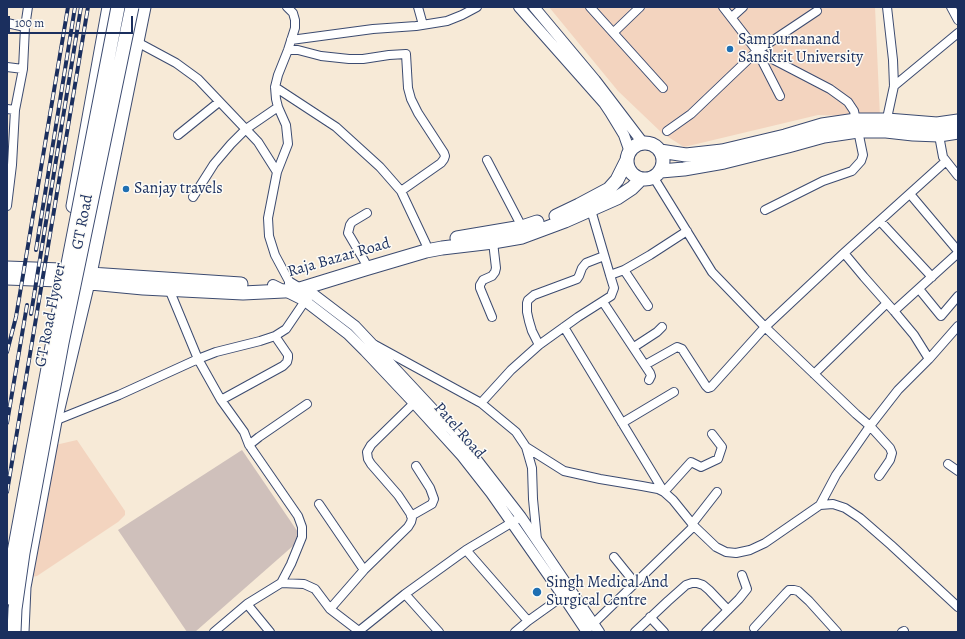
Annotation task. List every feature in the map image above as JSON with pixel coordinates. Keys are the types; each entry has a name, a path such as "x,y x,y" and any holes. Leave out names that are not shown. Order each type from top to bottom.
{"main road":[{"name":"GT Road","path":"7,574 31,431 42,381 109,7"},
{"name":"GT Road Flyover","path":"7,598 52,341 118,7"},
{"name":"GT Road Flyover","path":"14,632 15,609 23,553 62,343 132,7"},
{"name":"GT Road","path":"22,632 24,587 55,421 88,278 144,7"},
{"path":"938,129 958,121"},
{"path":"652,176 663,166 663,156 657,147 652,144 643,143 633,148 628,156 628,166 630,172 635,177 652,176 684,169 708,159 722,151 785,136 822,125 885,126 938,129 958,132"},
{"path":"660,151 708,159"},
{"name":"Raja Bazar Road","path":"7,268 88,278 251,285 290,290 317,278 393,252 426,244 522,227 554,217 609,189 617,180 628,156"},
{"name":"Raja Bazar Road","path":"88,278 143,288 243,293 290,290 426,251 492,242 522,236 591,210 617,198 652,176"},
{"name":"Raja Bazar Road","path":"7,278 60,275"}],"street":[{"path":"7,206 10,165 11,110 22,69 28,7"},
{"path":"31,431 119,395 198,359 216,352 276,336 286,329 290,290 275,256 269,236 268,218 277,172 288,144 286,125 278,107 275,87 295,28 293,14 287,7"},
{"path":"418,7 423,25"},
{"path":"291,40 447,21 477,7"},
{"path":"519,7 604,103 626,132 643,143"},
{"path":"534,7 595,80 626,132 628,156"},
{"path":"590,7 663,88"},
{"path":"614,32 640,7"},
{"path":"723,7 757,51 780,96"},
{"path":"732,17 743,7"},
{"path":"885,126 894,86 887,7"},
{"path":"951,7 958,20"},
{"path":"667,131 691,114 757,51 817,11"},
{"path":"7,24 25,27"},
{"path":"894,86 958,33"},
{"path":"136,42 176,63 198,79 258,142 277,172"},
{"path":"288,50 298,50 321,56 349,59 363,59 406,54 408,88 411,99 445,156 441,163 401,191"},
{"path":"757,51 830,89 848,102 854,111 863,155 862,161 852,171 823,181 765,210"},
{"path":"7,67 22,69"},
{"path":"275,87 336,127 380,167 401,191 426,244"},
{"path":"178,135 219,102"},
{"path":"193,197 214,164 226,150 246,129 278,107"},
{"path":"938,129 943,157 958,176"},
{"path":"487,160 522,227"},
{"path":"645,365 677,346 682,349 706,386 708,388 711,387 765,328 946,161"},
{"path":"652,176 712,272 765,328 870,426 890,448 892,453 890,460 879,476"},
{"path":"894,311 958,252 910,194"},
{"path":"481,403 511,370 539,345 578,317 611,296 614,288 591,210"},
{"path":"365,262 348,233 352,222 367,213"},
{"path":"880,221 932,277"},
{"path":"610,274 624,270 687,231"},
{"path":"492,242 496,268 495,272 492,276 483,280 480,288 492,317"},
{"path":"844,254 914,335 929,359"},
{"path":"539,345 529,321 528,300 534,295 577,278 583,265 604,256"},
{"path":"624,270 648,306"},
{"path":"919,288 941,316 958,296"},
{"path":"169,289 198,359 221,400 244,432 249,445 298,516 302,527 302,537 291,564 281,583 247,604 214,632"},
{"name":"Patel Road","path":"290,290 313,294 354,326 422,396 470,450 521,516 594,630"},
{"name":"Patel Road","path":"290,290 348,334 365,350 462,456 512,522 563,596 594,630"},
{"path":"603,302 650,373 649,380"},
{"path":"814,374 887,303"},
{"path":"526,448 564,471 658,489 673,500 693,525 716,547 726,552 736,553 750,550 765,543 820,505 836,475 870,426 898,390 929,359 958,326"},
{"path":"564,327 664,492"},
{"path":"634,347 662,327"},
{"path":"221,400 283,366 287,362 288,355 276,336"},
{"path":"372,344 481,403 516,432 526,448 532,468 537,540"},
{"path":"622,423 674,392"},
{"path":"330,609 364,570 408,527 411,522 410,513 398,495 371,464 368,459 368,452 371,445 414,403"},
{"path":"249,445 307,404"},
{"path":"664,492 691,462 701,467 718,459 722,446 712,434"},
{"path":"948,464 958,471"},
{"path":"411,516 432,504 434,499 430,488 416,466"},
{"path":"594,630 634,583 693,525 718,492"},
{"path":"319,504 364,570"},
{"path":"820,505 833,504 845,508 860,518 892,545 958,607"},
{"path":"281,583 304,584 314,589 330,609 360,632 405,594 466,550 521,516"},
{"path":"466,550 528,621"},
{"path":"614,558 634,583"},
{"path":"706,632 739,599 747,588 742,575"},
{"path":"635,632 686,585 692,583 703,585 728,610"},
{"path":"754,628 789,590 794,590 809,601 837,632"},
{"path":"405,594 439,632"},
{"path":"515,632 563,596"},
{"path":"247,604 270,632"},
{"path":"650,618 664,632"}],"shaded area":[{"name":"Sampurnanand Sanskrit University","path":"549,7 875,7 880,117 818,115 684,147 662,133 618,91"},
{"path":"77,440 125,511 125,515 118,522 37,576 26,578 51,446"},
{"path":"242,450 302,538 195,632 187,632 118,530"}],"railway":[{"path":"7,352 16,317 68,7"},
{"path":"36,250 75,7"},
{"path":"31,314 81,7"},
{"path":"7,492 88,7"},
{"path":"7,423 27,305"}],"place":[{"name":"Sampurnanand Sanskrit University","path":"730,49"},
{"name":"Sanjay travels","path":"126,189"},
{"name":"Singh Medical And Surgical Centre","path":"537,592"}]}
